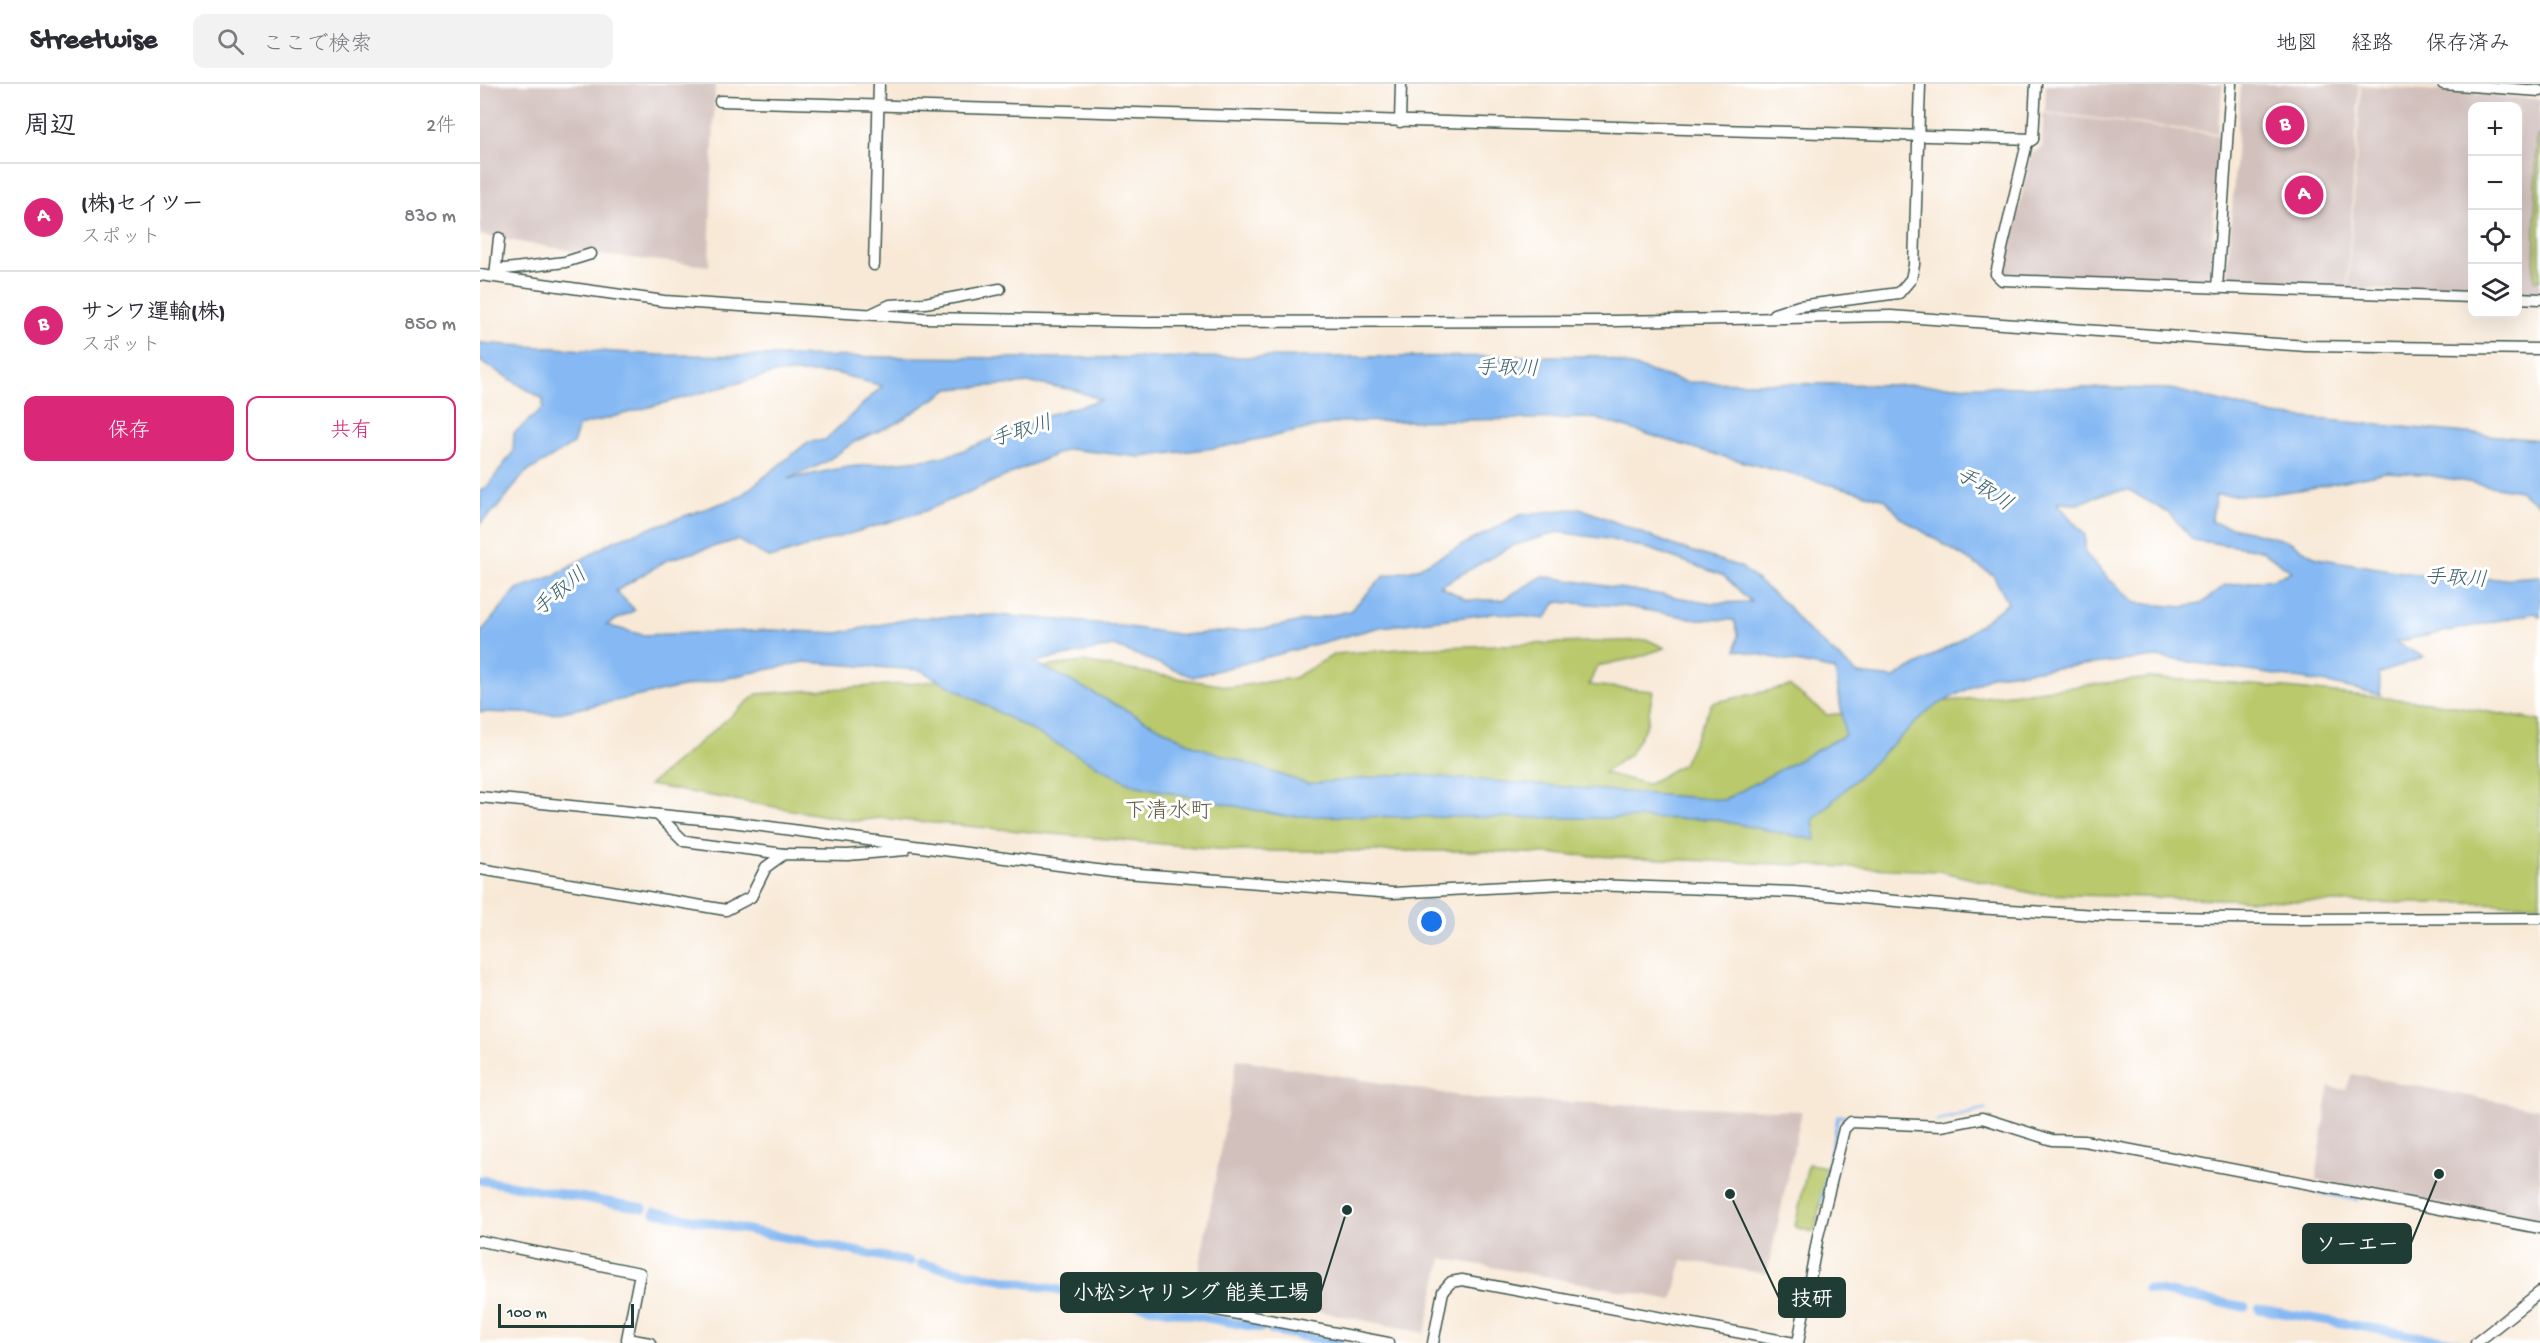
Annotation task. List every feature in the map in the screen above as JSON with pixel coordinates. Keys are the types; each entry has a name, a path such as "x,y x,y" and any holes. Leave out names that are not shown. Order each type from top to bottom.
{"street":[{"path":"874,265 879,84"},
{"path":"1400,122 1401,84"},
{"path":"1768,317 1799,306 1899,293 1906,287 1914,265 1920,84"},
{"path":"2034,139 2036,84"},
{"path":"2217,288 2231,84"},
{"path":"2443,84 2540,91"},
{"path":"720,101 2034,139"},
{"path":"2034,139 2027,143 1996,272 2002,280 2468,297"},
{"path":"495,273 499,238"},
{"path":"480,275 565,262 591,254"},
{"path":"495,273 664,301 935,318 1145,322 1614,321 1891,316 2306,346 2540,349"},
{"path":"871,314 890,305 926,303 1000,289"},
{"path":"2522,298 2540,299"},
{"path":"480,796 658,814 1112,872 1393,893 1563,884 1794,892 1975,908 2114,916 2288,919 2540,918"},
{"path":"658,814 684,841 784,854 848,855 926,848"},
{"path":"480,869 726,910 751,897 766,867 784,854"},
{"path":"1433,1343 1443,1291 1451,1282 1462,1280 1796,1343 1818,1236 1844,1129 1851,1122 1941,1126 1982,1118 2052,1140 2084,1141 2540,1228"},
{"path":"480,1241 639,1273 627,1339 650,1343"},
{"path":"2476,1343 2540,1292"},
{"path":"1170,1301 1388,1343"}],"shaded area":[{"path":"480,84 715,84 709,266 591,254 480,235"},
{"path":"2046,84 2223,84 2217,133 2045,112"},
{"path":"2241,84 2359,84 2347,289 2236,286 2227,277"},
{"path":"2361,85 2540,99 2540,294 2522,293 2522,102 2468,102 2468,292 2348,289"},
{"path":"2043,113 2219,135 2210,274 2200,283 2004,273 2031,155 2042,146"},
{"path":"1237,1059 1479,1099 1802,1111 1767,1274 1682,1260 1673,1300 1442,1258 1425,1333 1196,1286"},
{"path":"2352,1074 2540,1109 2540,1222 2316,1180 2329,1087 2346,1090"}],"green space":[{"path":"2540,134 2540,280 2534,280 2537,138"},
{"path":"1648,640 1665,648 1635,658 1597,666 1589,685 1653,691 1647,724 1631,753 1604,773 1648,784 1683,764 1712,703 1790,686 1827,715 2149,678 2234,683 2438,703 2540,721 2540,904 2333,902 2035,894 1939,871 1481,851 1239,851 880,818 855,821 649,785 757,694 918,683 1083,662 1231,687 1294,678 1335,654 1413,648"},
{"path":"1808,1164 1828,1167 1814,1232 1795,1227"}],"water":[{"name":"手取川","path":"480,343 659,355 1022,358 1598,356 1686,382 2171,389 2274,415 2540,440 2540,505 2519,491 2422,474 2386,472 2306,489 2262,495 2216,495 2211,522 2289,541 2317,558 2433,577 2498,579 2540,576 2540,617 2535,613 2395,642 2424,657 2378,674 2381,695 2328,683 2157,657 1993,675 1930,709 1813,820 1816,840 1712,819 1283,816 1133,785 920,670 804,662 552,714 480,712 480,633 517,589 556,575 613,541 739,497 808,442 825,440 882,386 836,373 775,373 579,426 573,444 525,473 497,508 480,523 480,491 487,487 513,452 514,433 543,408 543,399 480,361","holes":["1031,383 1075,390 1101,400 1054,413 957,453 932,459 847,467 788,479 824,463 856,441 897,423 949,389","1594,418 1710,453 1885,499 1901,518 1993,575 2008,603 1955,643 1894,678 1858,674 1803,626 1788,606 1741,567 1675,546 1580,508 1520,515 1416,569 1384,576 1350,611 1268,628 1183,635 1108,624 996,615 914,618 838,633 771,630 643,635 606,625 635,610 616,591 667,560 737,540 770,558 925,511 1068,449 1140,457 1222,447 1340,422","2129,490 2170,514 2193,540 2261,550 2292,572 2272,579 2225,585 2201,604 2182,607 2136,603 2085,553 2085,535 2057,503 2078,504 2103,494","1558,532 1608,539 1653,550 1724,576 1751,602 1713,603 1543,576 1502,600 1467,600 1440,586 1512,546","1556,602 1623,606 1696,619 1734,620 1738,634 1736,650 1835,670 1845,735 1724,800 1404,774 1308,784 1193,745 1034,662 1114,646 1193,677 1380,627 1497,613 1545,619"]}],"waterway":[{"path":"1937,1121 1985,1109"},
{"path":"1821,1201 1838,1116 1853,1117"},
{"path":"480,1180 643,1208"},
{"path":"2282,1185 2357,1200"},
{"path":"655,1212 910,1262"},
{"path":"921,1264 1261,1328"},
{"path":"2147,1289 2245,1307"},
{"path":"2259,1309 2458,1343"},
{"path":"1272,1330 1339,1343"}],"place":[{"name":"サンワ運輸(株)","path":"2285,125"},
{"name":"(株)セイツー","path":"2304,195"},
{"name":"ソーエー","path":"2439,1174"},
{"name":"技研","path":"1730,1194"},
{"name":"小松シヤリング 能美工場","path":"1347,1210"}],"district":[{"name":"下清水町","path":"1168,809"}]}
